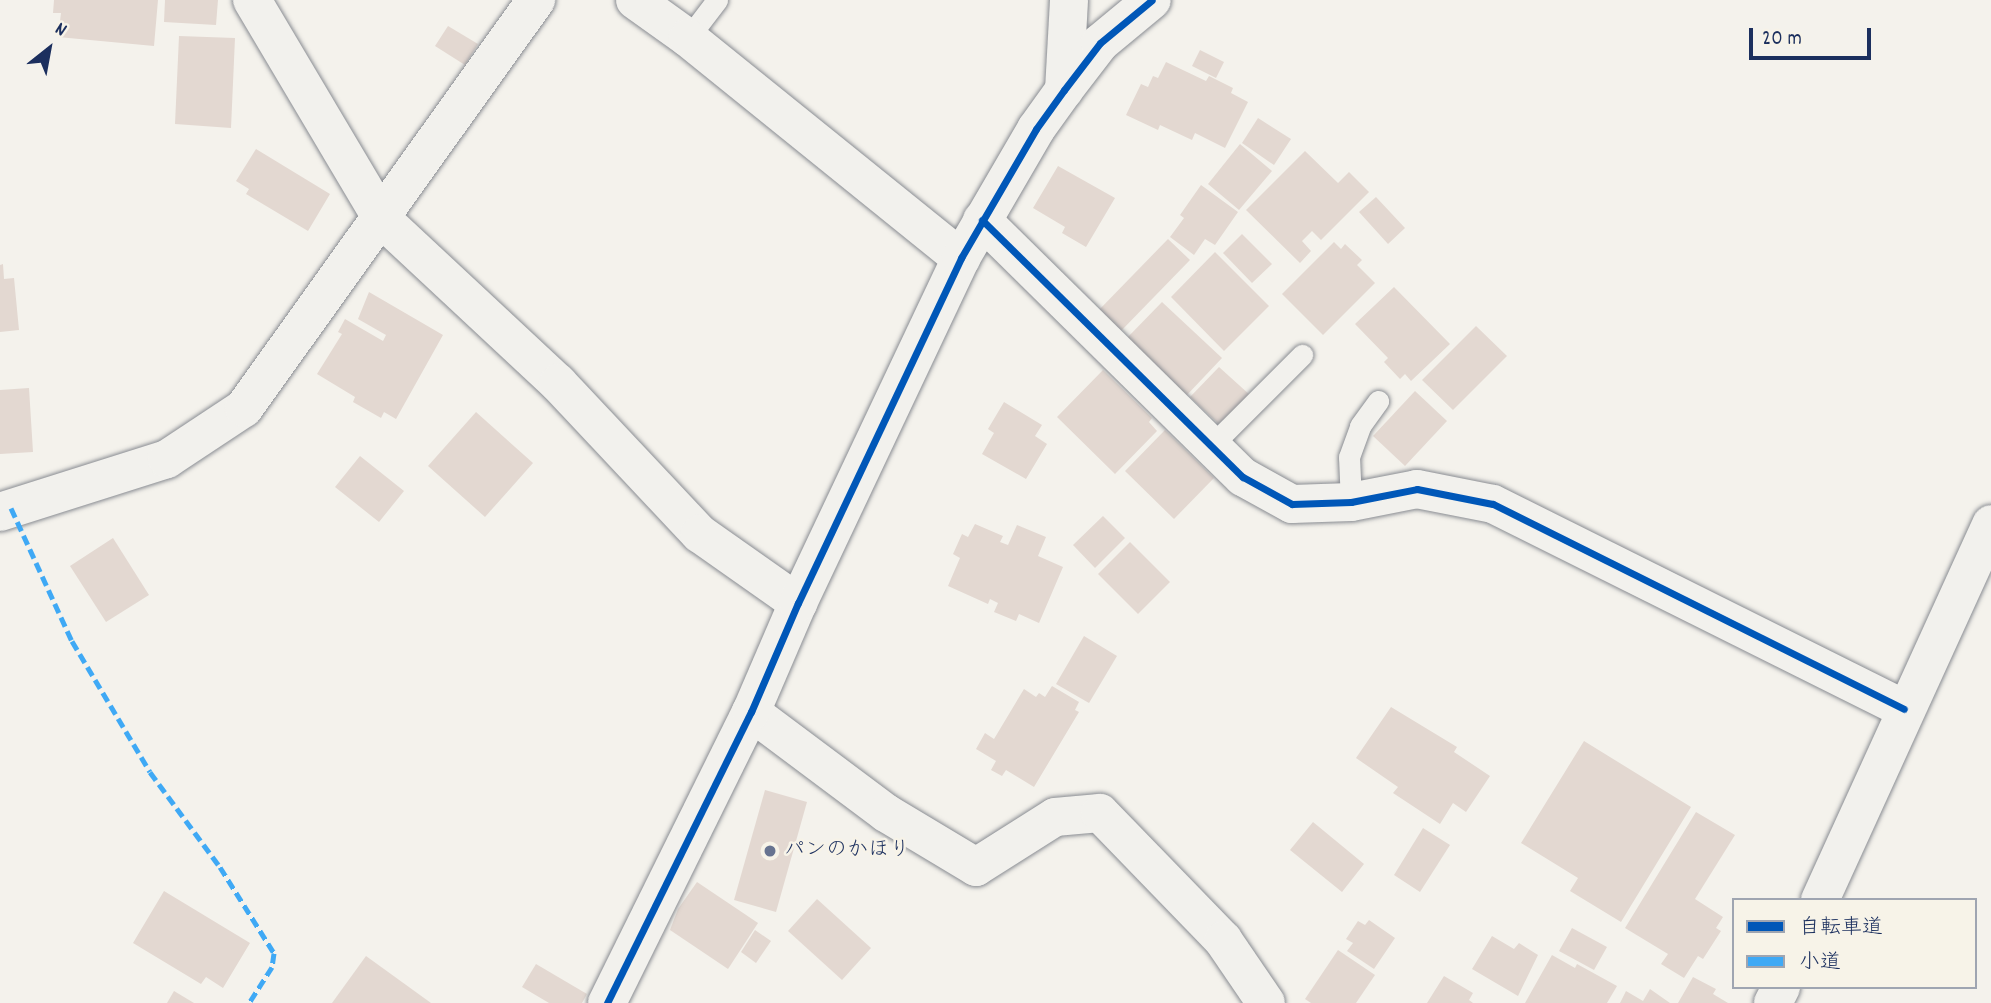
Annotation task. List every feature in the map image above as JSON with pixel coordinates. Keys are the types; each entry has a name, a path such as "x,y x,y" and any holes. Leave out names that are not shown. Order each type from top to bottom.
{"street":[{"path":"0,512 167,459 244,408 382,219 536,0"},
{"path":"635,0 688,38 961,258"},
{"path":"1065,90 1069,0"},
{"path":"607,1003 751,712 798,603 961,258 1036,129 1100,43 1152,0"},
{"path":"265,7 382,219 558,383 700,534 798,603"},
{"path":"982,220 1242,477 1292,504 1351,502 1417,489 1493,504 1904,709"},
{"path":"1821,898 1904,709 1991,524"},
{"path":"751,712 887,813 976,867 1055,817 1100,813 1223,940 1266,1003"}],"lane":[{"path":"688,38 717,0"},
{"path":"1211,446 1302,355"},
{"path":"1351,502 1349,457 1360,426 1378,401"}],"building":[{"path":"54,0 158,0 154,46 58,37 61,13 53,13"},
{"path":"165,0 218,0 216,25 164,22"},
{"path":"448,26 478,44 465,65 435,46"},
{"path":"179,36 235,38 231,128 175,124"},
{"path":"1200,50 1224,62 1216,78 1192,66"},
{"path":"1166,62 1206,81 1209,76 1233,88 1231,93 1248,102 1225,148 1195,133 1192,140 1160,125 1158,130 1126,115 1141,84 1148,87 1153,76 1158,78"},
{"path":"1258,118 1291,139 1274,165 1242,143"},
{"path":"1240,144 1272,171 1239,210 1208,184"},
{"path":"256,149 330,194 308,231 246,194 249,189 236,181"},
{"path":"1305,151 1338,183 1349,172 1369,192 1321,240 1312,231 1302,241 1311,251 1300,263 1246,210"},
{"path":"1058,166 1115,198 1086,247 1062,233 1065,227 1033,208"},
{"path":"1201,185 1238,212 1215,245 1205,239 1194,255 1170,237 1184,218 1180,215"},
{"path":"1376,197 1405,228 1388,244 1359,212"},
{"path":"1242,234 1272,264 1252,283 1223,253"},
{"path":"1168,239 1190,260 1119,333 1097,312"},
{"path":"1334,242 1341,249 1345,244 1362,260 1357,265 1375,283 1323,335 1282,294"},
{"path":"1215,252 1269,306 1224,351 1171,297"},
{"path":"3,264 4,279 14,278 19,330 0,332 0,265"},
{"path":"1394,287 1450,344 1411,381 1405,374 1400,379 1384,362 1388,358 1355,324"},
{"path":"369,292 443,335 396,419 384,412 381,418 353,402 355,397 317,374 342,334 338,332 345,319 383,341 386,335 358,319"},
{"path":"1162,302 1222,358 1186,396 1125,340"},
{"path":"1476,326 1507,356 1453,410 1422,380"},
{"path":"1219,367 1250,395 1221,426 1190,397"},
{"path":"1103,370 1152,418 1149,422 1157,431 1115,474 1057,417"},
{"path":"29,388 33,452 0,454 0,390"},
{"path":"1415,391 1447,421 1405,466 1373,436"},
{"path":"1004,402 1042,425 1035,436 1047,444 1026,479 982,454 994,433 988,429"},
{"path":"476,412 533,463 485,517 428,466"},
{"path":"1165,430 1214,478 1174,519 1125,471"},
{"path":"360,456 404,491 379,522 335,487"},
{"path":"1103,516 1125,538 1095,568 1073,545"},
{"path":"975,524 1003,536 1000,542 1008,545 1017,525 1046,537 1038,556 1063,567 1039,623 1019,614 1016,621 994,612 998,603 990,599 988,604 948,586 960,558 953,554 962,534 968,537"},
{"path":"113,538 149,595 106,622 70,566"},
{"path":"1130,542 1170,582 1138,614 1098,574"},
{"path":"1084,636 1117,656 1089,703 1056,684"},
{"path":"1052,686 1079,702 1075,710 1079,712 1034,787 1006,770 1002,776 991,770 996,761 976,749 985,733 994,739 1024,689 1036,697 1039,693 1045,697"},
{"path":"1391,707 1457,747 1454,752 1490,776 1466,812 1453,803 1440,824 1393,793 1398,787 1356,758"},
{"path":"1584,741 1691,807 1621,922 1570,891 1578,878 1521,843"},
{"name":"パンのかほり","path":"765,790 807,802 776,912 734,900"},
{"path":"1696,812 1735,835 1695,899 1723,917 1716,928 1721,931 1703,959 1698,956 1684,978 1661,964 1668,954 1625,928"},
{"path":"1313,822 1364,864 1342,892 1290,850"},
{"path":"1423,828 1450,845 1420,892 1394,875"},
{"path":"697,882 758,923 728,969 670,930 678,909"},
{"path":"164,891 250,943 223,988 206,977 201,984 133,943"},
{"path":"817,899 871,948 842,980 788,931"},
{"path":"1369,920 1395,938 1374,969 1347,951 1353,943 1346,939 1358,921 1365,925"},
{"path":"1572,928 1607,947 1594,970 1559,951"},
{"path":"755,930 771,941 756,963 741,952"},
{"path":"1492,936 1514,949 1519,943 1538,955 1518,996 1472,969"},
{"path":"1338,950 1375,975 1356,1003 1311,1003 1305,999"},
{"path":"1552,955 1575,968 1577,964 1617,986 1607,1003 1525,1003"},
{"path":"366,956 431,1003 332,1003"},
{"path":"536,964 587,994 582,1003 549,1003 522,987"},
{"path":"1444,976 1473,993 1469,1000 1473,1003 1427,1003"},
{"path":"1693,977 1716,989 1713,994 1728,1003 1678,1003"},
{"path":"1650,989 1670,1003 1620,1003 1626,991 1643,1001"},
{"path":"174,991 194,1003 167,1003"}],"marked path":[{"path":"11,508 72,641 150,772 220,867 274,953 272,967 249,1003"}],"cycle path":[{"path":"607,1003 751,712 798,603 961,258 1036,129 1064,90 1100,43 1152,0"},
{"path":"982,220 1243,477 1292,504 1351,502 1417,489 1493,504 1904,709"}],"place":[{"name":"パンのかほり","path":"770,851"}]}
